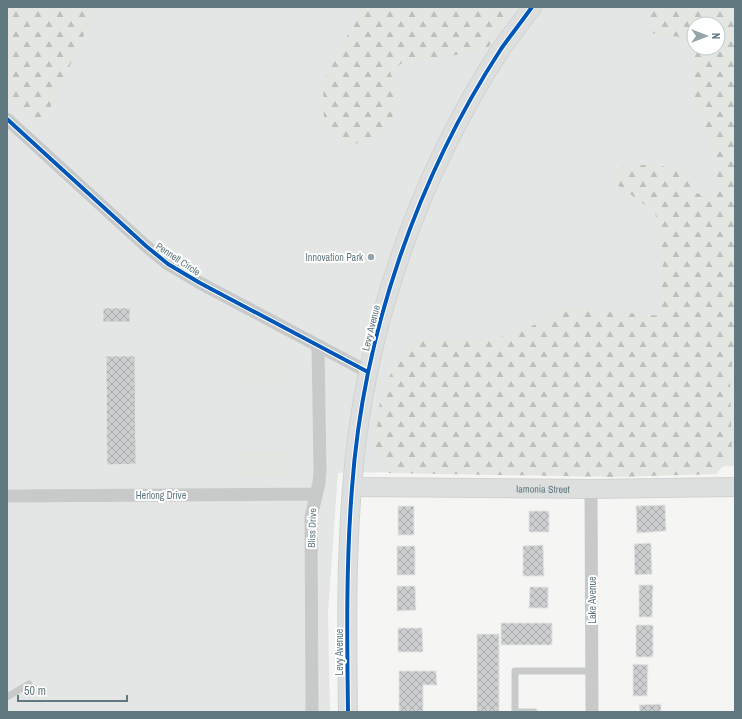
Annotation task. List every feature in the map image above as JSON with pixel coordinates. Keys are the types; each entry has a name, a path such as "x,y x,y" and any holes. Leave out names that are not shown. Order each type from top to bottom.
{"street":[{"name":"Levy Avenue","path":"348,712 347,614 352,487 357,442 368,372 388,294 400,256 430,181 451,136 478,86 532,7"},
{"name":"Pennell Circle","path":"7,119 146,246 168,264 200,283 368,372"},
{"name":"Bliss Drive","path":"312,712 311,517 320,471 318,346"},
{"name":"Iamonia Street","path":"352,487 592,489 735,487"},
{"name":"Lake Avenue","path":"592,489 592,712"},
{"name":"Herlong Drive","path":"7,496 316,494"}],"lane":[{"path":"534,712 515,712 515,671 592,671"},
{"path":"7,697 29,684"}],"shaded area":[{"name":"Innovation Park","path":"7,7 735,7 735,466 338,473 328,613 330,712 7,712"}],"green space":[{"path":"7,7 97,7 43,123 7,101"},
{"path":"365,7 514,7 488,48 446,57 402,63 390,73 402,95 390,122 371,139 348,146 324,122 323,83 350,31"},
{"path":"650,7 735,7 735,343 730,381 732,456 716,474 616,477 388,473 375,445 380,401 398,356 413,341 484,341 521,332 567,307 661,316 663,257 655,212 612,181 620,167 656,164 684,173 696,193 716,197 718,184 713,143 694,99 695,56 726,56 726,16 686,16 686,38 652,33"},
{"path":"237,360 288,360 288,384 237,384"},
{"path":"237,451 289,451 289,476 237,476"}],"building":[{"path":"103,308 130,308 130,322 103,322"},
{"path":"106,356 135,356 136,464 107,465"},
{"path":"665,505 666,531 637,533 636,506"},
{"path":"398,506 414,506 414,535 398,535"},
{"path":"529,511 549,511 549,532 529,532"},
{"path":"651,543 652,574 635,575 634,544"},
{"path":"543,545 544,576 523,576 523,546"},
{"path":"397,546 415,546 415,575 397,575"},
{"path":"639,585 653,585 652,617 639,617"},
{"path":"397,586 415,586 416,610 397,611"},
{"path":"530,587 548,587 548,608 529,608"},
{"path":"501,623 552,623 552,645 501,645"},
{"path":"636,625 653,625 653,657 636,657"},
{"path":"398,628 422,628 423,652 398,652"},
{"path":"477,634 499,634 499,712 477,712"},
{"path":"633,664 648,665 647,696 633,696"},
{"path":"399,671 436,671 437,685 423,685 423,712 399,712"},
{"path":"661,704 661,712 640,712 639,705"}],"cycle path":[{"path":"348,712 347,628 352,488 358,430 368,373 382,315 399,259 420,204 444,150 471,99 501,49 532,7"},
{"path":"7,119 146,246 168,264 200,283 368,372"}],"place":[{"name":"Innovation Park","path":"371,257"}]}
